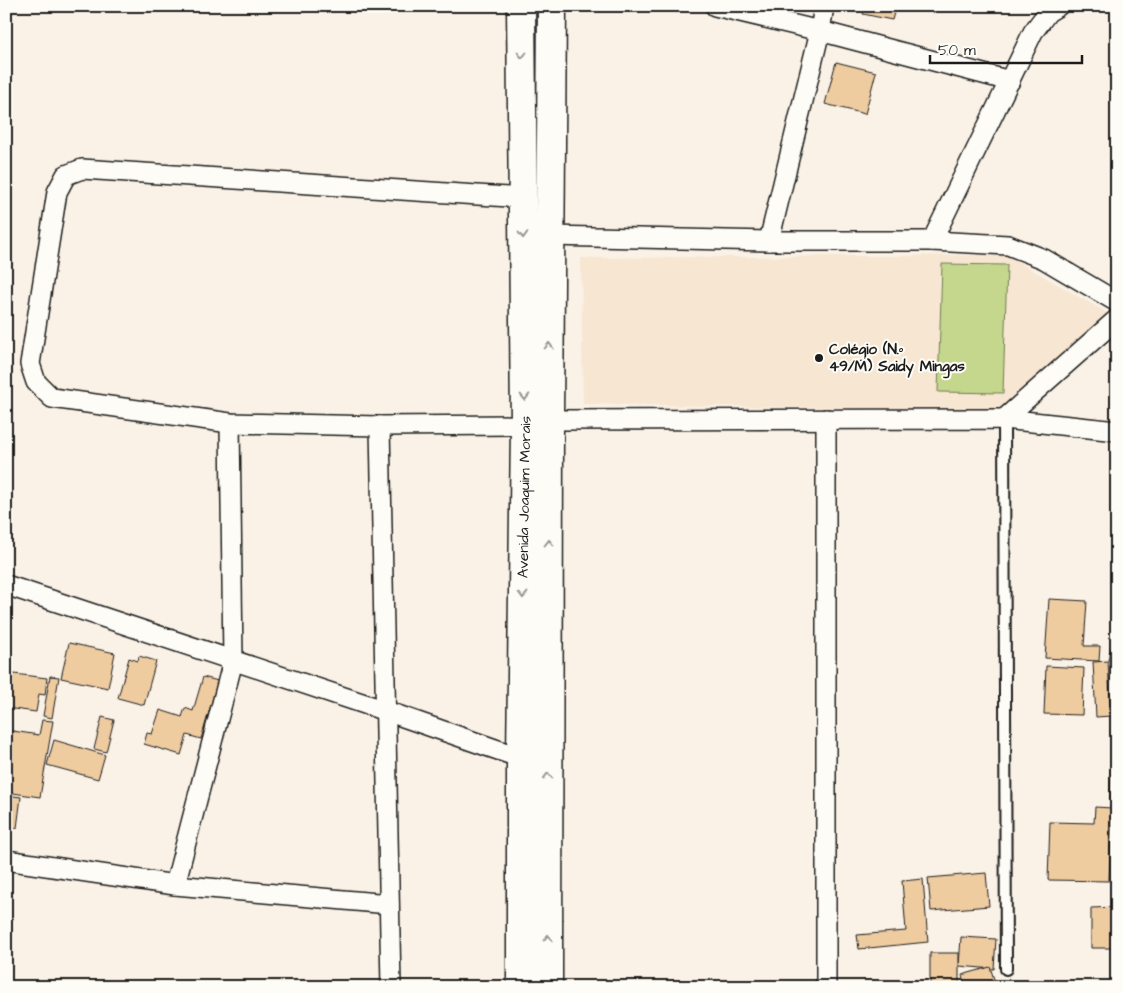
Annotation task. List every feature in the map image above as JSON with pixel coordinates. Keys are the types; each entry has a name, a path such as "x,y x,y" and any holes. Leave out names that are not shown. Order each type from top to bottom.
{"street":[{"name":"Avenida Joaquim Morais","path":"522,6 523,198 537,422 548,987"},
{"name":"Avenida Joaquim Morais","path":"522,987 521,758 537,422 550,236 552,6"},
{"path":"715,6 1010,80"},
{"path":"769,241 820,31 824,6"},
{"path":"932,241 1033,32 1048,12 1058,6"},
{"path":"523,198 82,169 66,174 58,192 30,364 36,382 52,398 230,423 380,426 537,422 1004,419 1117,431"},
{"path":"550,236 769,241 932,241 1008,245 1044,259 1117,302"},
{"path":"1004,419 1117,319"},
{"path":"826,419 826,987"},
{"path":"175,885 233,661 230,423"},
{"path":"380,426 391,987"},
{"path":"6,585 386,711 521,758"},
{"path":"6,860 175,885 389,904"}],"lane":[{"path":"1004,419 1006,969"}],"shaded area":[{"name":"Colégio (N.º 49/M) Saidy Mingas","path":"1006,255 1107,313 1000,410 583,404 581,258"}],"green space":[{"path":"942,264 1007,265 1003,393 938,392"}],"building":[{"path":"865,6 896,6 892,20 863,14"},
{"path":"836,62 876,72 865,114 825,104"},
{"path":"1049,599 1087,601 1084,646 1100,646 1099,661 1045,658"},
{"path":"69,643 115,653 108,688 61,678"},
{"path":"1111,647 1117,648 1117,662 1108,660"},
{"path":"139,656 156,661 144,705 118,698 129,658 138,661"},
{"path":"1108,661 1111,716 1096,717 1093,662"},
{"path":"1046,666 1084,668 1082,715 1044,714"},
{"path":"6,673 47,678 45,695 39,694 36,712 6,708"},
{"path":"50,676 59,677 52,718 43,716"},
{"path":"203,677 218,681 201,739 187,735 181,755 144,744 147,733 152,734 160,710 182,717 185,708 193,711"},
{"path":"1112,716 1117,716 1117,732 1113,732"},
{"path":"102,717 114,720 106,752 94,749"},
{"path":"42,720 53,721 40,797 6,792 6,730 39,735"},
{"path":"54,740 105,755 98,779 47,765"},
{"path":"1112,750 1117,750 1117,800 1110,800"},
{"path":"6,795 21,797 17,828 6,826"},
{"path":"1095,807 1112,808 1109,881 1048,880 1050,822 1094,823"},
{"path":"986,873 989,906 931,911 928,878"},
{"path":"923,879 928,942 859,949 857,935 906,931 902,881"},
{"path":"1117,907 1117,948 1091,948 1091,908"},
{"path":"961,937 996,939 994,969 959,966"},
{"path":"930,953 959,953 959,987 930,987"},
{"path":"990,967 996,985 965,987 962,975"}],"place":[{"name":"Colégio (N.º 49/M) Saidy Mingas","path":"819,358"}]}
